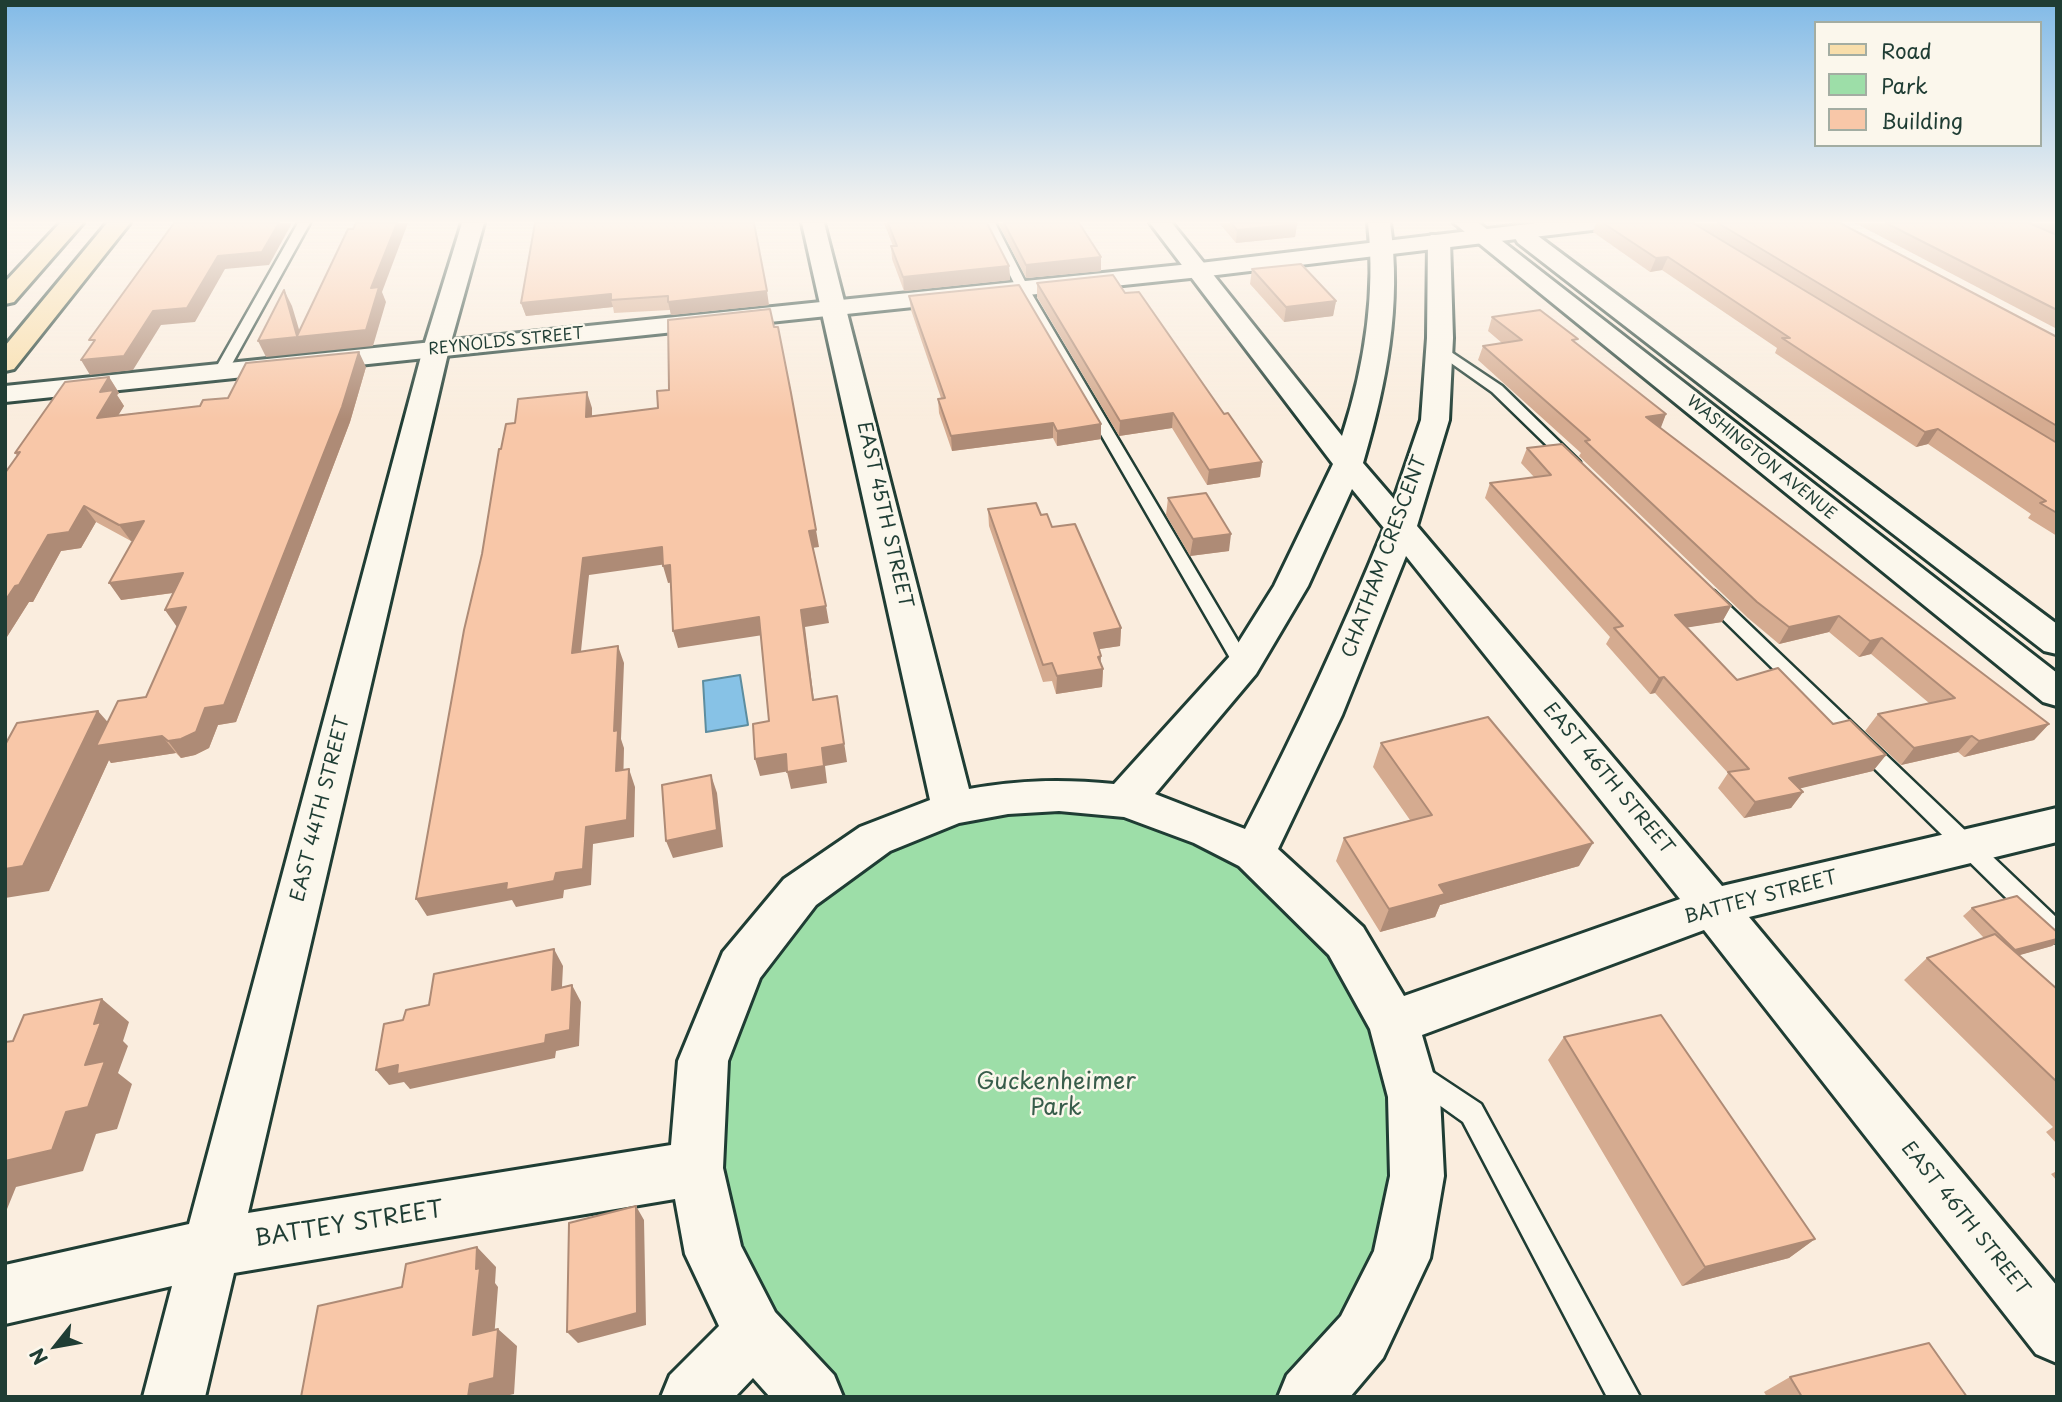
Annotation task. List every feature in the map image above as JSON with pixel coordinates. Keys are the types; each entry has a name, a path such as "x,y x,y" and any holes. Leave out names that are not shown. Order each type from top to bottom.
{"main road":[{"path":"5,363 66,288"}],"street":[{"name":"EAST 44TH STREET","path":"174,1397 436,349 454,288"},
{"name":"EAST 45TH STREET","path":"829,288 953,808"},
{"name":"REYNOLDS STREET","path":"5,394 1028,288"},
{"name":"EAST 46TH STREET","path":"1214,288 1348,464 1713,907 2057,1333"},
{"path":"1124,801 1243,666 1291,586 1348,464 1366,406 1381,326 1381,288"},
{"name":"CHATHAM CRESCENT","path":"1254,854 1323,715 1366,617 1400,528 1435,420 1439,348 1461,288"},
{"name":"WASHINGTON AVENUE","path":"1555,288 2057,693"},
{"name":"WASHINGTON AVENUE","path":"1564,288 2057,642"},
{"path":"812,1397 754,1333 714,1254 696,1168 703,1060 740,967 800,892 875,839 953,808 1009,798 1059,795 1124,801 1209,831 1254,854 1346,941 1400,1044 1414,1097 1417,1176 1401,1258 1362,1338 1310,1397"},
{"name":"BATTEY STREET","path":"1400,1044 1713,907 2057,825"},
{"name":"BATTEY STREET","path":"5,1295 212,1248 696,1168"},
{"path":"692,1397 754,1333"}],"lane":[{"path":"221,371 267,288"},
{"path":"1023,289 1243,666"},
{"path":"1439,348 1497,389 1587,477"},
{"path":"1696,584 2057,933"},
{"path":"1400,1044 1472,1113 1624,1397"}],"green space":[{"name":"Guckenheimer Park","path":"1008,798 1209,831 1346,941 1417,1176 1309,1397 812,1397 696,1168 740,967 875,839"}],"water":[{"path":"740,675 748,725 706,732 703,681"}],"building":[{"path":"126,288 199,288 187,308 153,311 124,356 81,360 95,340 89,340"},
{"path":"320,288 379,288 366,330 258,341 284,290 297,336"},
{"path":"524,288 767,288 767,291 668,302 668,296 611,300 611,294 521,303"},
{"path":"985,288 1021,288 1101,424 1057,431 1053,423 951,436 938,399 945,398 909,296"},
{"path":"1040,288 1122,288 1125,293 1139,292 1224,414 1228,413 1262,462 1209,470 1173,413 1120,421"},
{"path":"1269,288 1324,288 1336,301 1286,307"},
{"path":"1715,288 1801,288 2057,443 2057,513 2040,503 2046,501 1938,429 1925,432 1782,338 1790,338"},
{"path":"1827,288 1965,288 2057,337 2057,426"},
{"path":"2015,288 2057,288 2057,310"},
{"path":"770,309 774,327 778,327 791,393 816,530 809,531 826,606 801,610 813,700 837,696 844,744 822,748 824,766 787,772 786,754 755,759 753,724 769,721 759,617 673,631 670,565 663,566 662,547 583,558 572,653 618,646 614,731 618,730 616,771 629,769 627,820 586,827 583,869 556,873 554,881 506,890 507,883 416,899 464,630 482,554 499,449 506,424 515,423 518,399 587,392 586,417 658,408 657,391 669,390 668,320"},
{"path":"1540,310 1578,339 1572,340 1666,414 1646,417 2049,724 1979,741 1972,736 1914,748 1878,714 1955,698 1882,638 1870,641 1839,616 1789,627 1757,602 1585,441 1590,440 1483,346 1522,340 1492,317"},
{"path":"359,352 342,407 224,705 205,708 196,732 181,739 168,741 162,736 96,746 118,701 146,697 186,607 165,610 183,573 109,583 144,521 119,525 84,506 69,532 48,535 19,585 15,586 5,601 5,473 20,452 15,453 65,382 109,377 100,392 114,390 97,418 200,406 203,400 228,398 246,363"},
{"path":"1562,444 1731,606 1675,615 1737,680 1778,668 1833,724 1850,720 1886,755 1789,778 1803,792 1755,802 1728,772 1749,769 1664,677 1659,678 1614,628 1623,626 1490,483 1551,475 1527,448"},
{"path":"1206,493 1231,534 1193,539 1168,498"},
{"path":"1036,503 1041,515 1047,514 1052,527 1075,524 1121,628 1094,633 1103,669 1057,676 1052,663 1043,665 988,509"},
{"path":"98,711 23,866 5,869 5,745 17,723"},
{"path":"1488,717 1593,843 1439,885 1445,894 1389,909 1344,838 1432,815 1381,743"},
{"path":"711,775 717,830 666,841 662,785"},
{"path":"2017,896 2057,932 2057,939 2015,950 1972,908"},
{"path":"1995,934 2057,989 2057,1082 1927,958"},
{"path":"554,949 552,990 572,985 570,1030 546,1035 545,1043 397,1074 398,1065 376,1070 384,1024 403,1020 406,1010 429,1005 434,974"},
{"path":"102,999 94,1024 101,1022 85,1065 105,1061 88,1107 66,1112 52,1150 5,1161 5,1042 13,1041 24,1015"},
{"path":"1661,1015 1815,1239 1705,1267 1564,1037"},
{"path":"636,1206 637,1313 567,1332 569,1223"},
{"path":"477,1247 476,1269 480,1268 473,1335 498,1329 494,1378 470,1384 468,1397 301,1397 318,1306 402,1287 406,1264"},
{"path":"1929,1343 1967,1397 1802,1397 1790,1377"}]}
